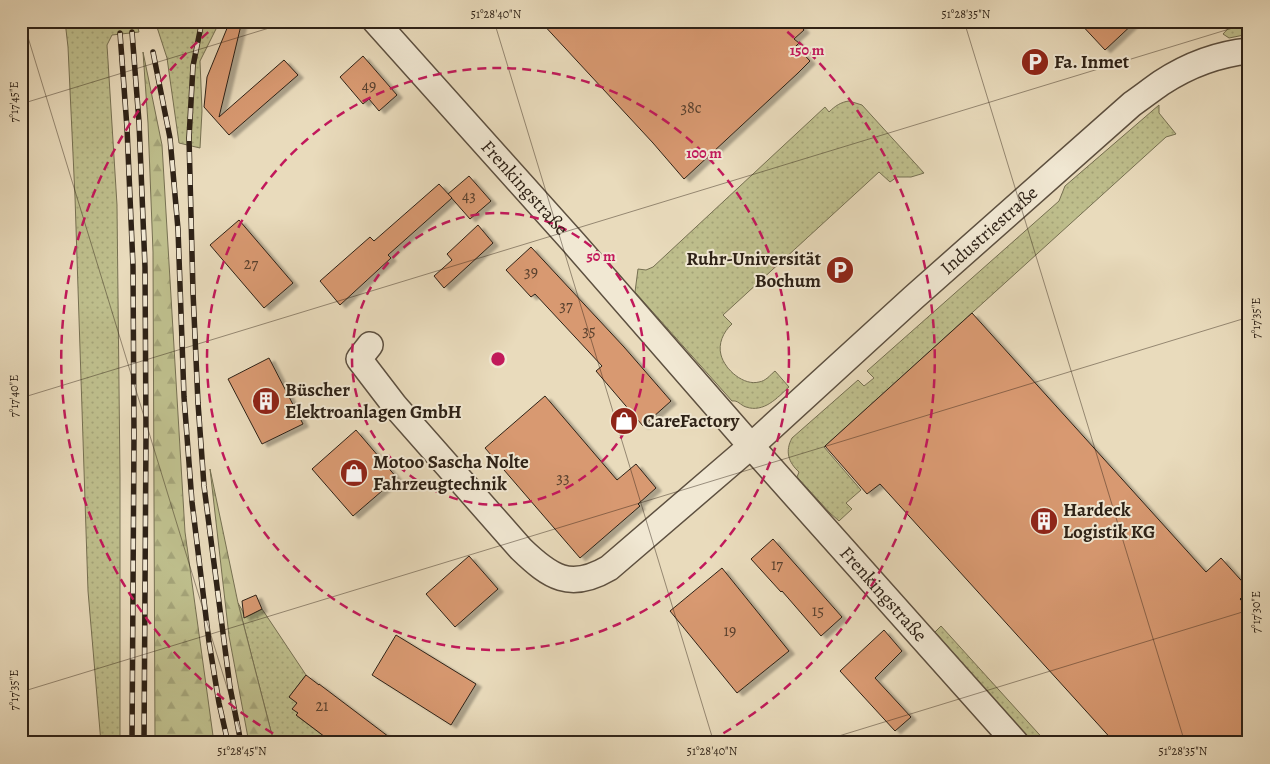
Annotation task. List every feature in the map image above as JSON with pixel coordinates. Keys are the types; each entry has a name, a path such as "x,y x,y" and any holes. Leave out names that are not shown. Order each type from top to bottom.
{"street":[{"name":"Frenkingstraße","path":"375,21 1016,743"},
{"name":"Industriestraße","path":"751,446 913,298 1132,104 1161,83 1198,63 1235,52 1249,51"},
{"path":"370,345 359,359 395,406 520,549 540,567 564,579 582,579 609,568 751,446"}],"green space":[{"path":"65,21 136,21 139,32 112,35 107,45 117,205 120,743 101,743 88,591 75,197 68,47"},
{"path":"155,21 220,21 200,61 202,111 200,148 179,143 167,58"},
{"path":"1235,21 1249,21 1249,34 1229,38 1223,34"},
{"path":"143,52 162,145 185,532 214,743 155,743 153,252"},
{"path":"849,101 862,105 924,173 911,177 897,177 890,182 879,172 723,315 732,324 722,338 720,351 723,361 731,371 741,379 753,383 768,378 775,371 789,387 775,400 764,406 759,408 746,407 736,401 732,401 635,292 638,269 646,270 653,267 825,107 829,112 843,102"},
{"path":"1159,105 1159,113 1176,134 1166,137 824,447 861,490 846,503 852,509 839,521 797,477 799,472 792,464 788,452 792,438 858,380 864,386 874,378 867,371 1059,201 1065,186"},
{"path":"210,469 238,603 274,743 249,743 229,636"},
{"path":"238,603 246,617 262,609 306,675 289,697 297,703 293,709 298,713 297,716 333,743 274,743"},
{"path":"941,626 1047,743 1033,743 935,632"}],"building":[{"path":"230,21 242,21 219,117 284,60 298,75 229,135 204,107 207,77"},
{"path":"540,21 796,21 804,30 794,39 799,43 796,46 810,61 684,179"},
{"path":"1078,21 1136,21 1105,50"},
{"path":"363,56 397,95 379,111 369,99 363,104 340,77"},
{"path":"469,176 491,201 470,219 448,194"},
{"path":"439,184 452,198 388,255 391,258 340,305 320,281 370,237 374,241"},
{"path":"239,220 293,283 264,308 210,245"},
{"path":"478,225 493,243 444,288 434,276 452,260 447,254"},
{"path":"531,247 624,347 671,401 643,426 596,371 602,366 535,294 531,297 506,270"},
{"name":"Hardeck Logistik KG","path":"972,313 1206,572 1221,558 1249,589 1240,599 1249,609 1249,743 1115,743 880,484 867,494 825,446"},
{"name":"Büscher Elektroanlagen GmbH","path":"269,358 303,424 262,444 228,379"},
{"path":"545,396 617,480 636,464 656,488 638,504 640,506 580,558 485,448"},
{"name":"Motoo Sascha Nolte Fahrzeugtechnik","path":"356,430 397,478 353,516 312,469"},
{"path":"773,539 842,617 821,636 751,559"},
{"path":"469,556 498,589 455,627 426,594"},
{"path":"722,568 789,651 737,693 670,611"},
{"path":"256,595 262,609 244,618 242,601"},
{"path":"884,630 902,651 875,678 911,717 895,731 840,671"},
{"path":"396,635 476,684 451,725 372,675"},
{"path":"306,675 397,743 333,743 296,715 298,713 292,709 297,703 289,697"}],"railway":[{"path":"202,21 193,66 189,138 198,403 204,486 230,687 241,743"},
{"path":"132,32 139,122 145,267 144,743"},
{"path":"120,33 127,128 133,266 132,743"},
{"path":"153,52 170,138 178,229 184,397 192,502 209,642 228,743"}],"place":[{"name":"Fa. Inmet","path":"1035,62"},
{"name":"Ruhr-Universität Bochum","path":"840,270"},
{"name":"Büscher Elektroanlagen GmbH","path":"266,401"},
{"name":"CareFactory","path":"624,421"},
{"name":"Motoo Sascha Nolte Fahrzeugtechnik","path":"354,473"},
{"name":"Hardeck Logistik KG","path":"1044,521"}]}
